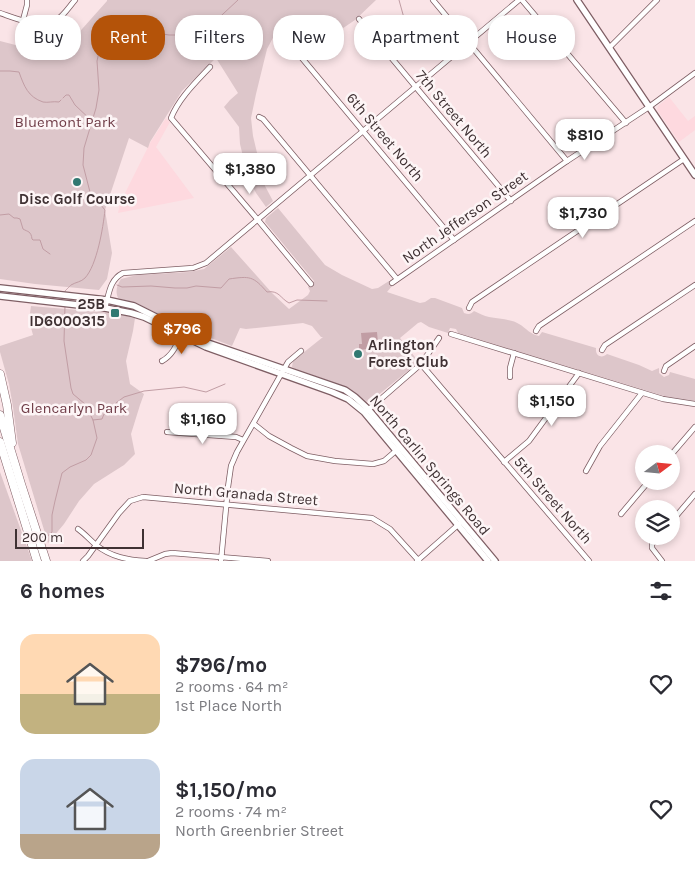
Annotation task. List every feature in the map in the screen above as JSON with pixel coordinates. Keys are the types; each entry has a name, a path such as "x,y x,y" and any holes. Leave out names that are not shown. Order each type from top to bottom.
{"highway":[{"path":"0,374 7,405 17,485"},
{"path":"0,415 26,526 37,561"},
{"path":"0,442 30,514 46,561"},
{"path":"0,453 17,485"}],"main road":[{"path":"577,0 695,175"},
{"name":"North Carlin Springs Road","path":"0,288 107,300 134,306 206,347 283,372 342,396 366,411 460,523 495,561"},
{"name":"North Carlin Springs Road","path":"0,296 126,312 144,317 182,334"},
{"name":"North Carlin Springs Road","path":"460,523 488,561"}],"street":[{"path":"24,15 27,0"},
{"path":"62,15 75,0"},
{"path":"433,0 446,15"},
{"path":"478,34 520,0 626,122"},
{"path":"610,47 657,0"},
{"path":"0,13 15,18"},
{"path":"478,54 567,161"},
{"name":"6th Street North","path":"304,60 454,240"},
{"name":"7th Street North","path":"393,60 511,201"},
{"path":"105,308 112,283 117,276 127,272 193,268 206,263 447,60"},
{"path":"210,67 185,94 171,118 311,284"},
{"name":"North Jefferson Street","path":"392,283 695,74"},
{"path":"259,117 264,119 397,279"},
{"path":"469,308 472,302 684,159"},
{"path":"536,331 539,326 695,221"},
{"path":"602,350 605,345 695,285"},
{"path":"162,361 168,358 182,334"},
{"path":"451,334 642,393 663,399 695,404"},
{"path":"366,411 421,364 439,338"},
{"path":"664,371 666,366 695,346"},
{"path":"221,559 231,466 288,362 301,350"},
{"path":"510,376 514,353"},
{"name":"5th Street North","path":"421,364 589,561"},
{"path":"504,462 529,441 579,373"},
{"path":"586,471 600,446 642,393"},
{"path":"254,424 274,439 307,456 335,462 372,464 384,461 398,449"},
{"path":"680,445 695,428"},
{"path":"166,432 236,437 244,440"},
{"path":"622,514 642,490"},
{"path":"680,512 695,494"},
{"name":"North Granada Street","path":"83,561 119,512 130,501 143,497 372,518 390,528 418,561"},
{"path":"418,561 460,523"},
{"path":"78,529 96,545 116,556 129,560 147,561 172,553 221,559 268,561"},
{"path":"653,545 652,549 662,561"},
{"path":"165,554 167,561"}],"shaded area":[{"path":"669,97 688,121 695,116 695,130 679,142 657,110 658,106"},
{"path":"166,118 170,122 156,147 194,198 118,213 120,203 150,143"},
{"path":"377,332 378,343 368,343 368,349 359,350 359,344 362,344 361,333"}],"green space":[{"name":"Bluemont Park","path":"376,0 360,15 354,15 354,21 344,27 344,15 273,15 273,38 267,49 251,118 253,136 265,186 273,201 266,207 248,177 240,144 239,127 224,107 238,93 217,60 263,60 263,15 175,15 175,60 214,60 182,91 148,148 129,138 105,210 112,253 107,279 99,290 0,279 0,41 15,45 15,60 81,60 81,30 91,19 91,60 165,60 165,15 95,15 107,1"},
{"path":"278,208 325,265 372,289 378,288 389,281 392,286 387,292 420,303 435,298 462,308 466,314 474,311 487,317 513,321 539,336 542,332 596,348 599,356 607,354 652,371 659,368 659,373 664,377 669,375 670,372 695,379 695,401 664,396 458,333 456,329 450,328 448,333 429,327 421,322 400,338 418,361 371,401 367,402 342,386 292,367 293,361 323,337 312,326 303,323 240,328 232,346 192,331 138,304 118,298 117,288 121,279 137,275 189,272 204,269 231,247 289,309 308,295 310,291 308,287 314,281 265,222 266,218"},
{"name":"Glencarlyn Park","path":"31,306 113,313 135,318 126,361 130,384 144,394 131,434 135,454 124,465 94,484 48,543 18,444 9,384 0,352 0,346 33,335 29,320"},
{"path":"0,472 32,561 0,561"}],"waterway":[{"path":"65,292 71,285 85,278 89,272 99,246 104,218 105,210 90,192 83,165 84,148 96,108 99,90 97,61 99,52 109,43 139,34 184,35 201,31 209,27 238,0"},
{"path":"399,0 403,15"},
{"path":"0,71 19,72 27,90 38,100 43,102 59,102 61,100"},
{"path":"63,98 69,95 75,105 93,122"},
{"path":"0,215 9,214 14,218 20,219 23,229 30,233 33,240 40,240 43,249 50,254"},
{"path":"117,285 122,287 187,288 196,286 221,288 229,279 251,278 267,292 277,293 289,303 297,300 327,301"},
{"path":"42,541 52,532 52,515 62,473 86,460 91,455 97,438 93,420 85,404 73,394 71,388 64,341 65,306"},
{"path":"93,420 102,419 104,414 111,413 116,403 124,397 144,391 184,387 206,392 225,384"}],"place":[{"name":"Disc Golf Course","path":"77,182"},
{"name":"25B ID6000315","path":"115,313"},
{"name":"Arlington Forest Club","path":"358,354"}]}
